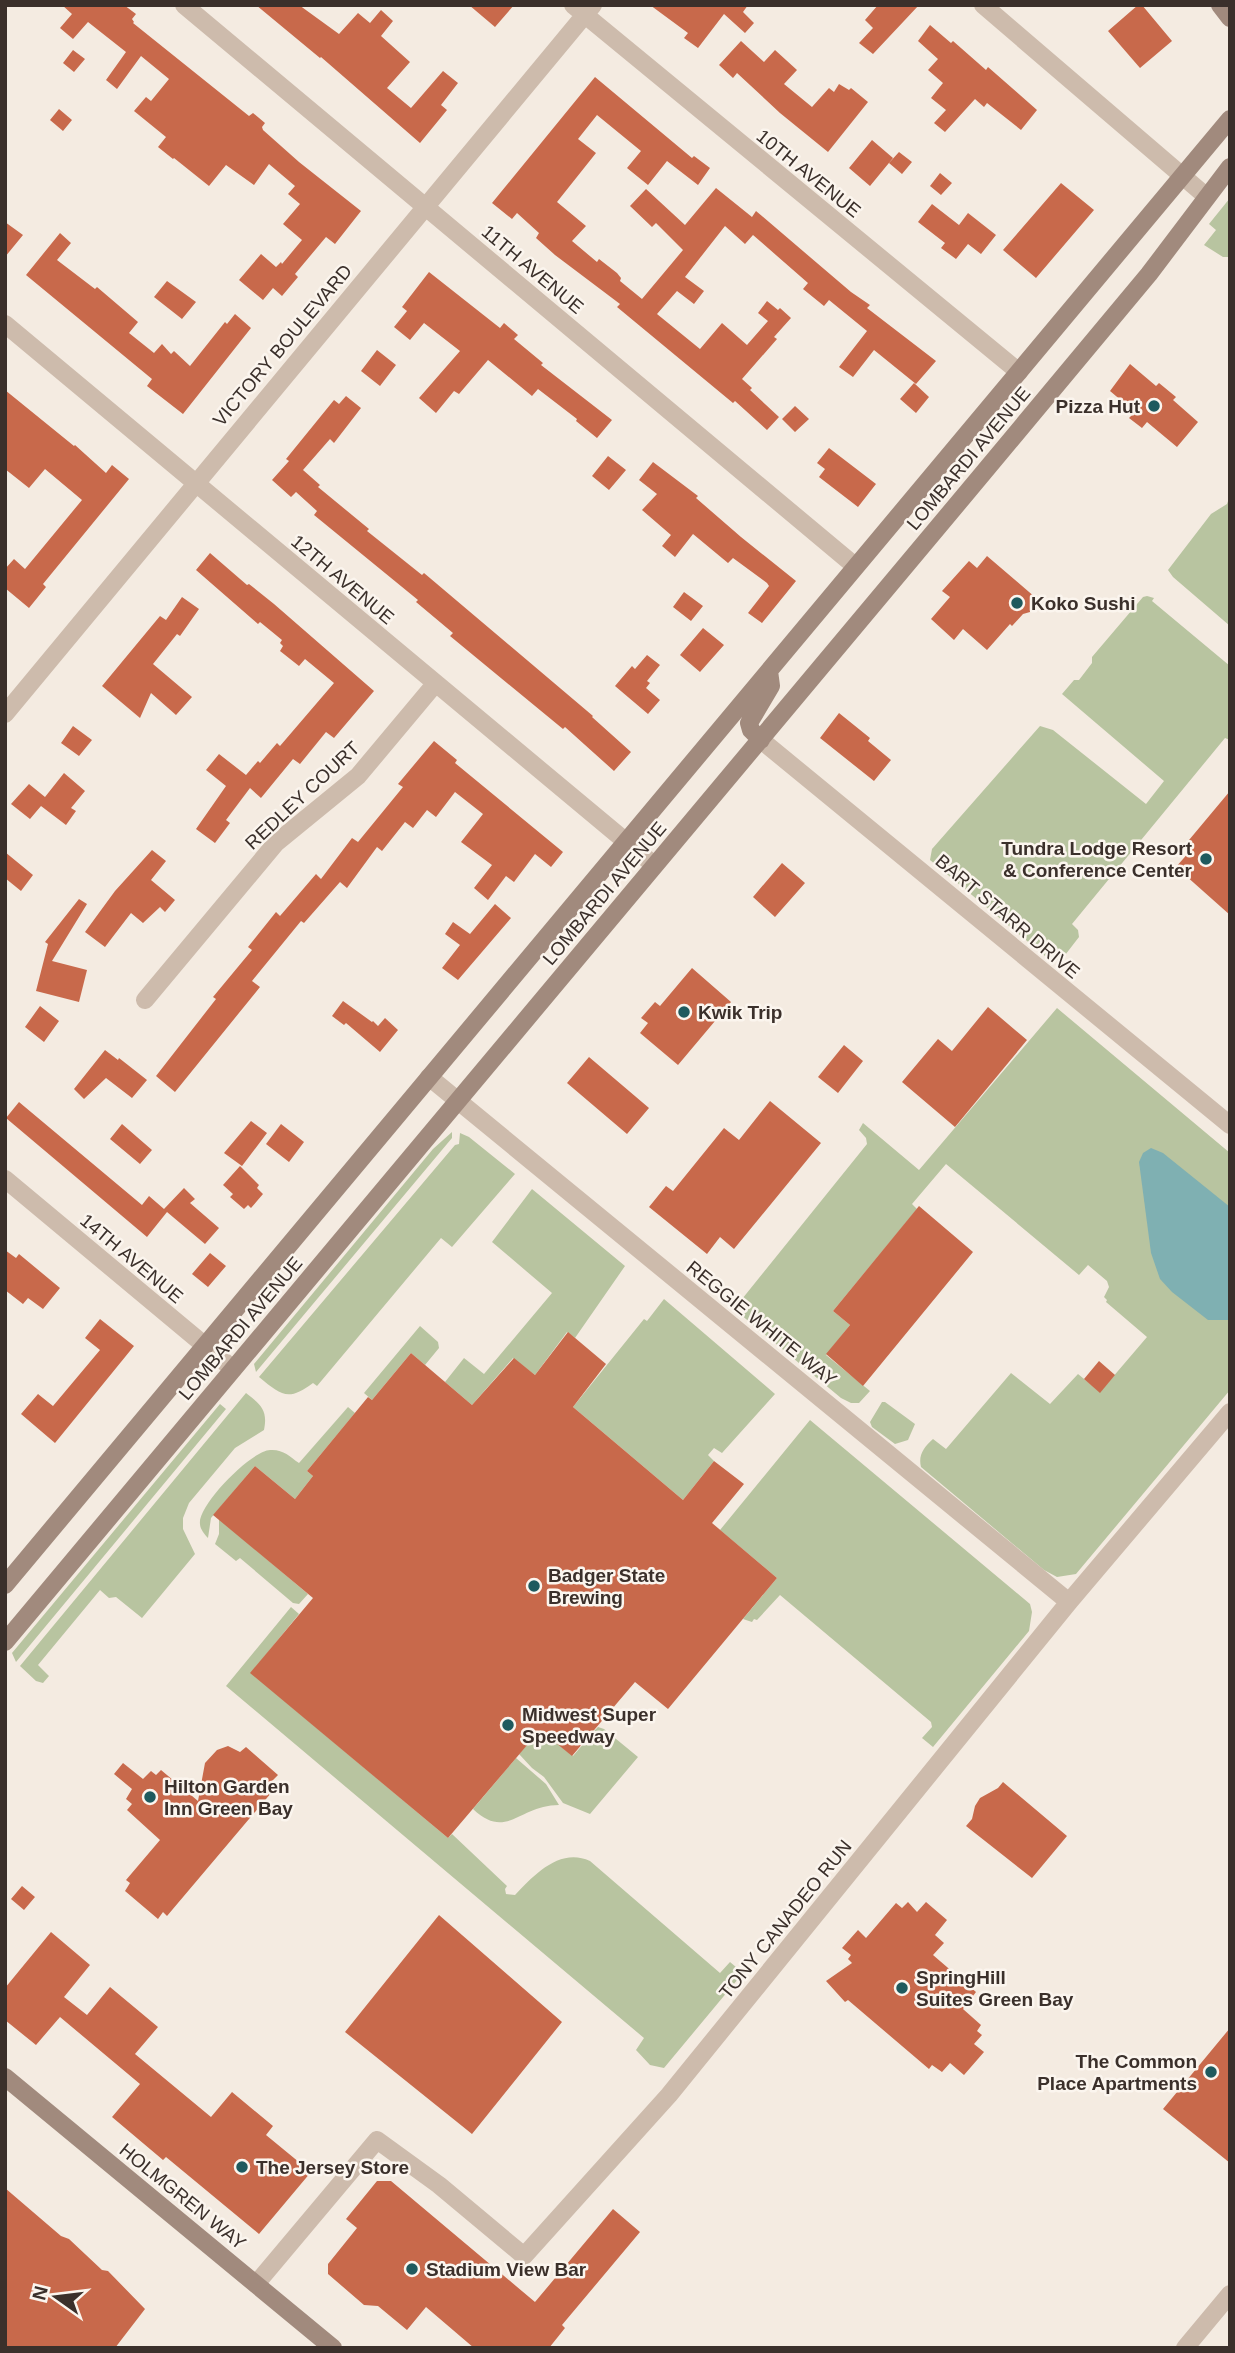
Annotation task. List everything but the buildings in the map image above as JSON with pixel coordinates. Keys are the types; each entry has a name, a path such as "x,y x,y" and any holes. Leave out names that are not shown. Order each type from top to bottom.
{"main road":[{"path":"1220,5 1230,18"},
{"name":"LOMBARDI AVENUE","path":"5,1585 1230,119"},
{"name":"LOMBARDI AVENUE","path":"5,1642 1149,274 1228,170"},
{"path":"761,740 751,730 749,723 771,686 769,671"},
{"name":"HOLMGREN WAY","path":"5,2077 256,2284 326,2346"}],"street":[{"name":"11TH AVENUE","path":"184,5 855,566"},
{"path":"983,5 1207,197"},
{"name":"VICTORY BOULEVARD","path":"5,714 584,9"},
{"name":"10TH AVENUE","path":"584,9 1019,372"},
{"name":"12TH AVENUE","path":"5,324 654,865"},
{"name":"REDLEY COURT","path":"145,1000 276,843 358,776 435,684"},
{"name":"BART STARR DRIVE","path":"761,740 1230,1125"},
{"name":"REGGIE WHITE WAY","path":"429,1077 1069,1602"},
{"name":"14TH AVENUE","path":"5,1179 233,1369"},
{"name":"TONY CANADEO RUN","path":"256,2284 377,2140 439,2185 524,2256 669,2095 1069,1602 1230,1412"},
{"path":"1185,2348 1230,2294"}],"green space":[{"path":"1230,198 1228,257 1223,257 1204,245 1216,230 1209,224"},
{"path":"1230,495 1230,626 1168,570 1211,514 1227,504"},
{"path":"1143,597 1154,598 1152,601 1230,666 1230,740 1225,738 1072,924 1078,930 1079,937 1062,959 1051,961 930,860 932,849 1040,726 1053,730 1146,804 1164,781 1062,694 1074,680 1079,680 1092,663 1092,657"},
{"path":"1057,1008 1230,1153 1230,1390 1076,1574 1057,1577 1044,1570 921,1467 920,1459 924,1448 933,1439 946,1449 1011,1373 1050,1404 1078,1374 1100,1392 1147,1337 1106,1302 1104,1297 1109,1287 1107,1281 1088,1265 1079,1275 946,1164 912,1204 917,1209 833,1311 850,1325 826,1355 870,1391 859,1403 851,1403 841,1398 734,1309 867,1144 866,1138 859,1130 863,1123 919,1170"},
{"path":"452,1132 452,1138 256,1372 254,1364 433,1149"},
{"path":"460,1133 469,1137 515,1174 452,1247 441,1238 317,1386 313,1383 291,1394 273,1388 259,1377 455,1145 459,1144"},
{"path":"532,1189 625,1266 575,1338 567,1332 535,1375 513,1358 472,1405 445,1382 464,1358 484,1374 552,1293 492,1242"},
{"path":"664,1299 775,1394 722,1453 714,1448 708,1455 714,1461 683,1500 573,1407 644,1319 647,1321"},
{"path":"420,1326 438,1342 439,1348 425,1365 411,1353 372,1400 364,1393"},
{"path":"246,1393 262,1408 265,1417 264,1430 235,1448 189,1503 183,1518 183,1529 195,1554 142,1618 116,1597 109,1598 100,1590 38,1665 49,1676 43,1683 36,1681 20,1666"},
{"path":"882,1402 915,1424 908,1440 895,1444 872,1427 870,1422"},
{"path":"220,1404 226,1409 16,1662 12,1653"},
{"path":"348,1407 355,1413 307,1471 313,1476 295,1499 255,1466 211,1518 207,1537 200,1526 201,1516 216,1493 239,1469 251,1459 270,1450 282,1452 299,1463"},
{"path":"810,1420 1030,1604 1032,1612 1029,1631 933,1747 922,1738 932,1727 931,1722 780,1595 757,1620 752,1622 743,1619 777,1578 720,1530"},
{"path":"219,1519 308,1594 299,1604 293,1603 240,1558 236,1561 215,1544 219,1534"},
{"path":"291,1607 299,1614 251,1673 448,1838 452,1834 507,1886 506,1894 515,1895 539,1872 558,1860 579,1858 590,1861 720,1973 730,1962 743,1973 664,2068 650,2065 636,2050 644,2038 226,1686"},
{"path":"598,1727 638,1757 590,1814 563,1803 544,1777 519,1754 540,1730 573,1756 585,1742 589,1745 592,1740 589,1736"},
{"path":"516,1758 546,1784 559,1805 545,1806 505,1822 485,1818 473,1809"}],"water":[{"path":"1151,1148 1163,1153 1230,1207 1230,1320 1208,1320 1160,1279 1151,1253 1139,1162 1143,1153"}],"place":[{"name":"Pizza Hut","path":"1154,406"},
{"name":"Koko Sushi","path":"1017,603"},
{"name":"Tundra Lodge Resort & Conference Center","path":"1206,859"},
{"name":"Kwik Trip","path":"684,1012"},
{"name":"Badger State Brewing","path":"534,1586"},
{"name":"Midwest Super Speedway","path":"508,1725"},
{"name":"Hilton Garden Inn Green Bay","path":"150,1797"},
{"name":"SpringHill Suites Green Bay","path":"902,1988"},
{"name":"The Common Place Apartments","path":"1211,2072"},
{"name":"The Jersey Store","path":"242,2167"},
{"name":"Stadium View Bar","path":"412,2269"}]}
